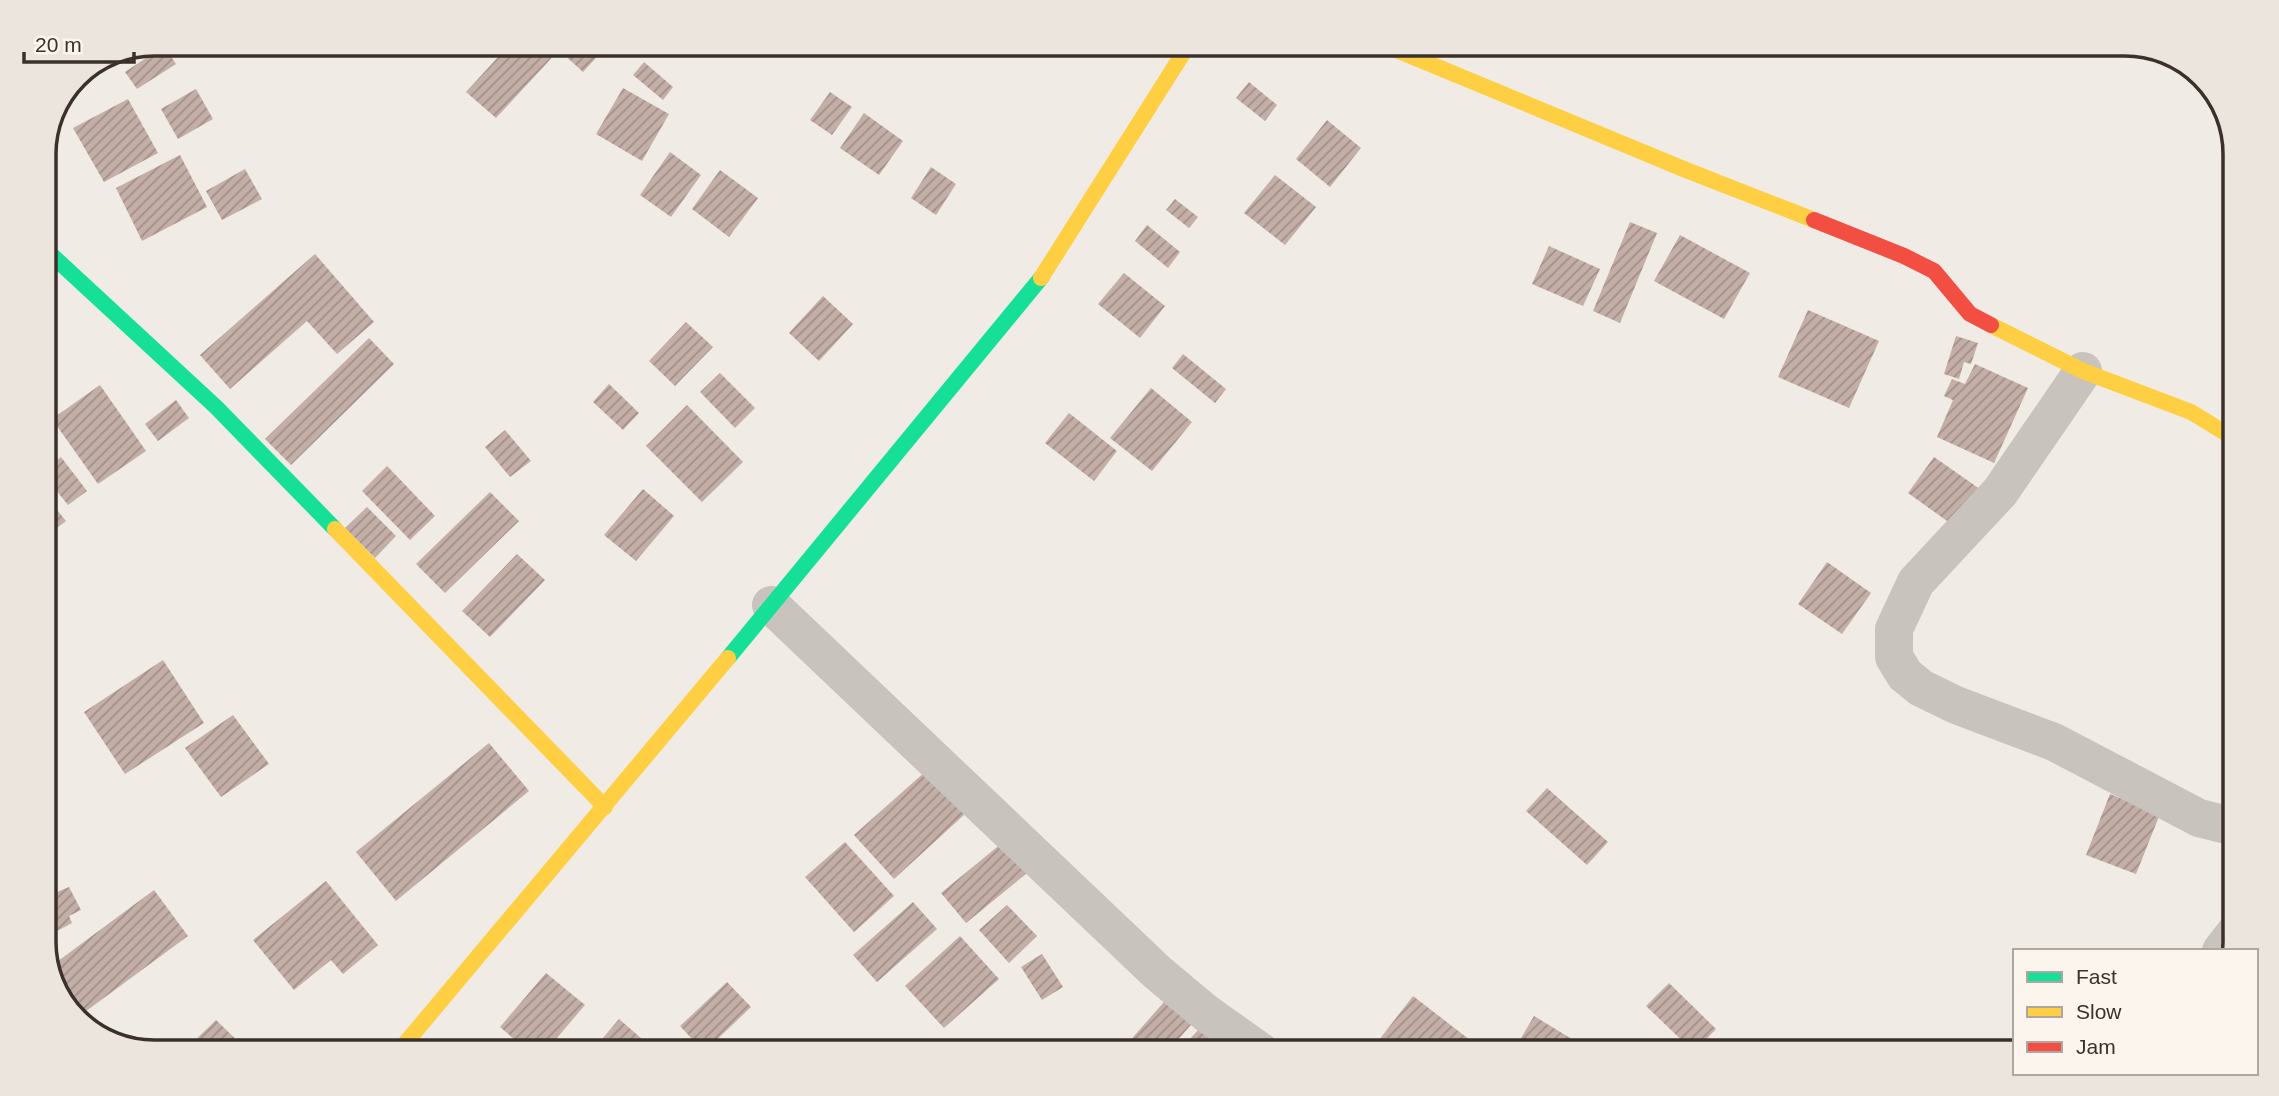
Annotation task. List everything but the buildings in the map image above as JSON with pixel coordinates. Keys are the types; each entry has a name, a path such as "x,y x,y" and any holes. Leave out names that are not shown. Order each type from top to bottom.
{"street":[{"path":"408,1040 605,807 1043,275 1181,56"},
{"path":"1411,56 1686,170 1905,256 1934,271 1970,314 2083,371 2191,412 2223,432"},
{"path":"56,259 216,407 605,807"},
{"path":"2083,371 2000,492 1916,582 1894,629 1894,657 1905,675 1921,688 1956,705 2054,743 2199,818 2223,824"},
{"path":"771,605 1157,972 1206,1013 1244,1040"}],"traffic: fast":[{"path":"56,259 216,407 335,529"},
{"path":"728,658 1041,278"}],"traffic: slow":[{"path":"1041,278 1181,56"},
{"path":"1411,56 1814,220"},
{"path":"1991,325 2083,371 2191,412 2223,432"},
{"path":"335,529 605,807"},
{"path":"408,1040 728,658"}],"traffic: jam":[{"path":"1814,220 1934,271 1970,314 1991,325"}]}
